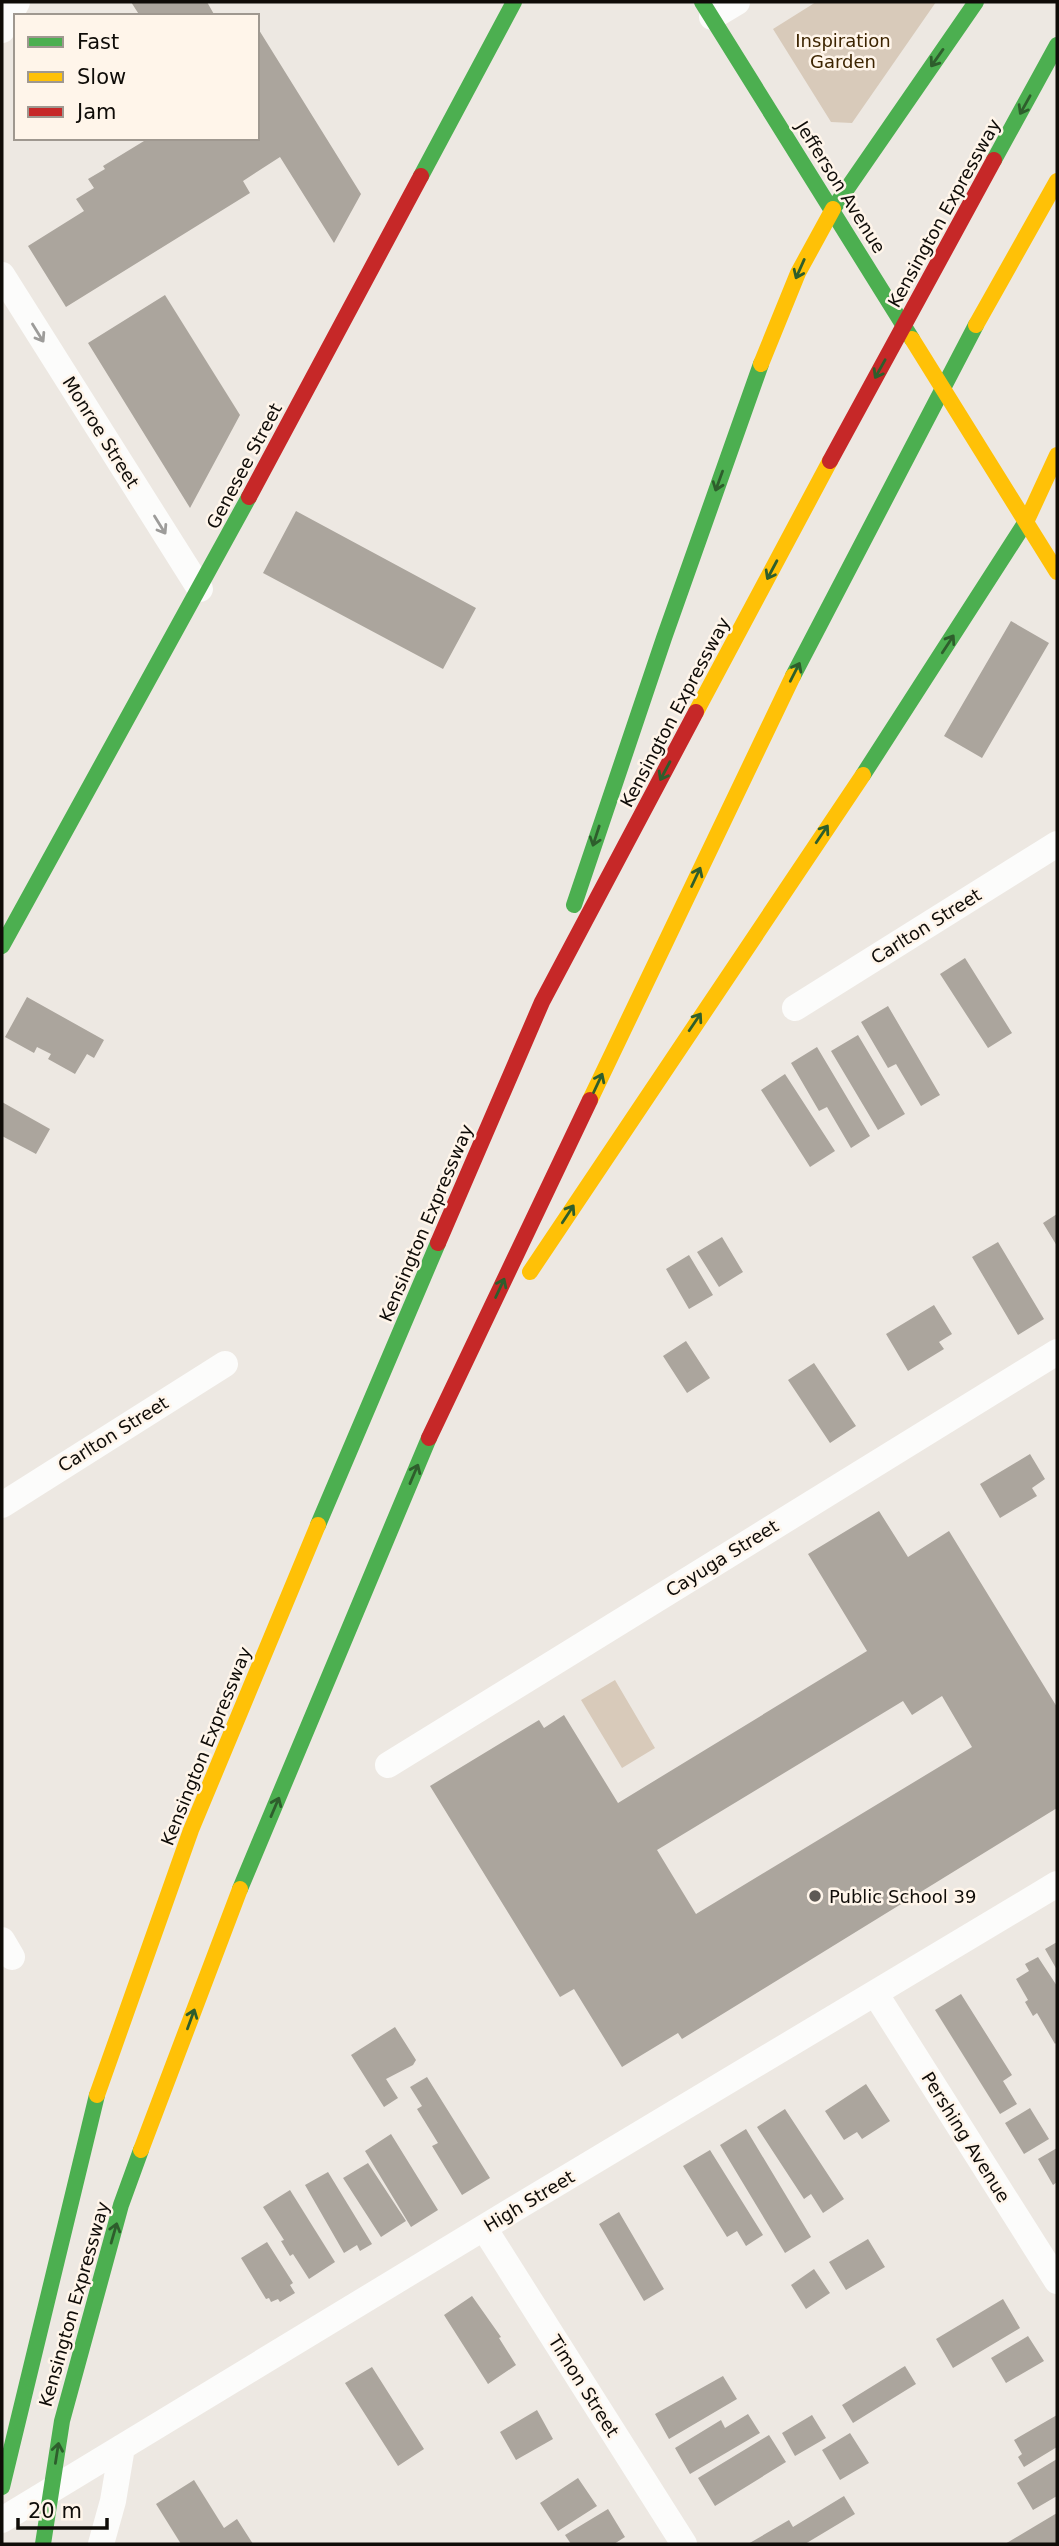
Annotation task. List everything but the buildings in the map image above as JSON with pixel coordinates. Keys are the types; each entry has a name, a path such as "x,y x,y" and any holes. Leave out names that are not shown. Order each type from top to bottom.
{"main road":[{"name":"Genesee Street","path":"2,946 200,589 514,2"},
{"path":"542,1002 648,678 771,336 810,246 976,2"},
{"name":"Jefferson Avenue","path":"707,9 979,442 1057,572"},
{"name":"Kensington Expressway","path":"2,2487 99,2089 191,1829 372,1395 542,1002 826,468 1057,46"},
{"name":"Kensington Expressway","path":"43,2544 62,2421 121,2205 230,1913 429,1438 763,736 967,343 1057,181"},
{"path":"429,1438 516,1294 656,1079 893,727 1027,520 1057,456"}],"street":[{"path":"2,30 17,2"},
{"path":"707,9 737,2"},
{"name":"Monroe Street","path":"2,275 200,589"},
{"name":"Carlton Street","path":"795,1008 1057,844"},
{"name":"Cayuga Street","path":"388,1765 1057,1352"},
{"name":"Carlton Street","path":"2,1505 225,1364"},
{"name":"High Street","path":"2,2520 1057,1884"},
{"name":"Pershing Avenue","path":"875,1993 1057,2281"},
{"name":"Timon Street","path":"484,2228 684,2544"},
{"path":"101,2544 113,2501 113,2452"}],"green space":[{"name":"Inspiration Garden","path":"816,2 936,2 852,123 831,122 773,29"},
{"path":"615,1680 655,1748 622,1768 581,1700"}],"traffic: fast":[{"path":"421,176 514,2"},
{"path":"702,2 912,339"},
{"path":"833,209 976,2"},
{"path":"994,160 1057,45"},
{"path":"793,676 976,325"},
{"path":"574,905 664,638 761,364"},
{"path":"2,946 249,497"},
{"path":"863,775 1027,520"},
{"path":"318,1525 438,1243"},
{"path":"240,1889 429,1438"},
{"path":"2,2487 97,2095"},
{"path":"43,2544 62,2421 121,2205 141,2150"}],"traffic: slow":[{"path":"976,325 1057,181"},
{"path":"761,364 798,273 833,209"},
{"path":"912,339 1057,572"},
{"path":"1027,520 1057,455"},
{"path":"696,712 830,461"},
{"path":"590,1100 793,676"},
{"path":"530,1272 863,775"},
{"path":"97,2095 191,1830 318,1525"},
{"path":"141,2150 240,1889"}],"traffic: jam":[{"path":"830,461 994,160"},
{"path":"249,497 421,176"},
{"path":"438,1243 542,1002 696,712"},
{"path":"429,1438 590,1100"}],"place":[{"name":"Public School 39","path":"815,1896"}]}
